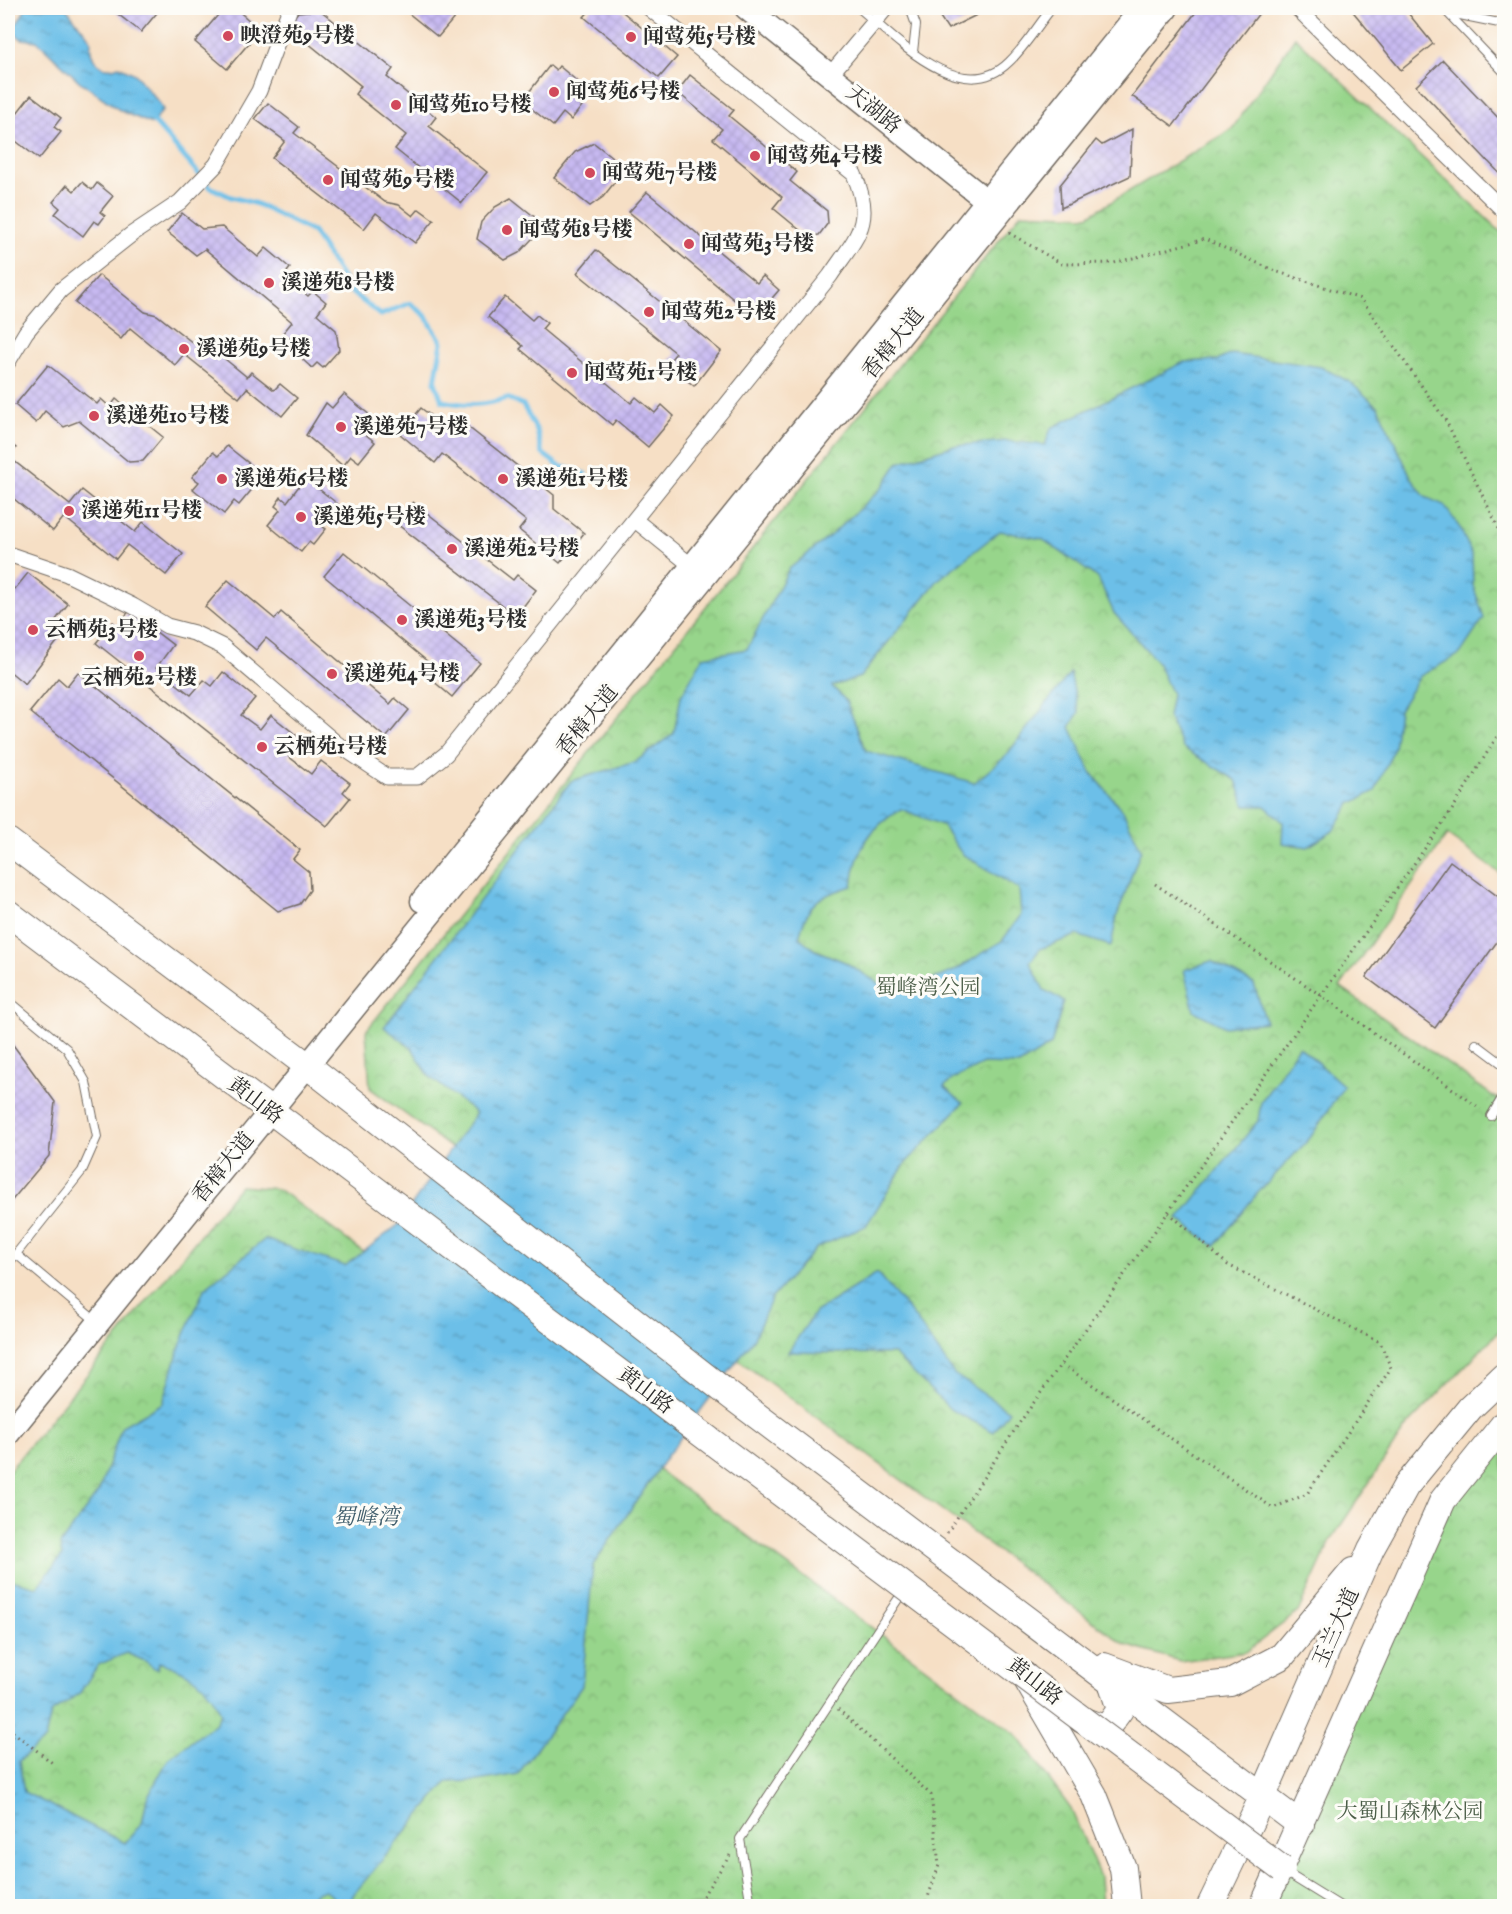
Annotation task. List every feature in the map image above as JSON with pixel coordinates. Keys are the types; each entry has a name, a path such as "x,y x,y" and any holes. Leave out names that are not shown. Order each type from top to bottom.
{"main road":[{"path":"8,841 302,1062 732,1397 1301,1825"},
{"name":"黄山路","path":"8,913 264,1108 1022,1672 1240,1840 1282,1869"},
{"name":"玉兰大道","path":"1210,1906 1263,1796 1371,1549 1406,1486 1470,1408 1504,1376"},
{"path":"1263,1906 1282,1869 1443,1500 1504,1424"},
{"path":"1079,1656 1168,1690 1230,1683 1282,1656 1371,1549"},
{"path":"1022,1672 1094,1795 1123,1868 1127,1906"},
{"path":"1082,1720 1106,1729 1120,1710 1111,1681"}],"street":[{"path":"8,362 26,332 61,290 132,234 180,202 216,165 259,91 290,8"},
{"path":"8,554 68,574 133,606 167,626 194,633 223,647 336,743 387,777 417,777 446,754 830,276 862,227 864,198 854,174 650,8"},
{"name":"天湖路","path":"746,8 830,75 993,212"},
{"path":"830,75 886,8"},
{"name":"香樟大道","path":"993,212 1142,8"},
{"name":"香樟大道","path":"8,1415 93,1319 993,212 1167,8"},
{"path":"1297,8 1504,212"},
{"path":"635,520 699,571"},
{"name":"香樟大道","path":"8,1434 93,1319"}],"lane":[{"path":"859,8 928,64 966,79 990,74 1008,63 1053,8"},
{"path":"910,8 916,26 913,52"},
{"path":"1446,10 1504,24"},
{"path":"1446,10 1504,72"},
{"path":"8,1000 67,1049 86,1082 97,1137 82,1171 8,1264"},
{"path":"1476,1044 1504,1065"},
{"path":"1491,1116 1504,1095"},
{"path":"16,1254 93,1319"},
{"path":"751,1906 740,1839 906,1586"},
{"path":"1282,1869 1340,1906"}],"path":[{"path":"993,212 1062,264 1114,263 1205,239 1275,271 1361,299 1446,421 1504,539"},
{"path":"936,1550 1062,1364 1452,810 1504,725"},
{"path":"1155,884 1322,996 1491,1116"},
{"path":"1062,1364 1273,1508 1306,1494 1391,1368 1380,1342 1228,1265 1168,1213"},
{"path":"830,1703 931,1794 939,1865 925,1906"},
{"path":"8,1728 55,1765"},
{"path":"8,1742 14,1733"},
{"path":"696,1906 740,1839"}],"green space":[{"name":"蜀峰湾公园","path":"1295,37 1504,235 1504,876 1447,835 1340,987 1504,1104 1504,1326 1406,1427 1331,1540 1298,1612 1246,1652 1180,1661 1125,1645 370,1088 366,1031 1021,213 1088,216 1232,129"},
{"path":"240,1186 278,1189 1017,1735 1071,1809 1100,1877 1102,1906 8,1906 8,1472"},
{"name":"大蜀山森林公园","path":"1504,1424 1504,1906 1263,1906 1443,1500"}],"water":[{"path":"26,8 66,8 91,40 91,53 97,63 106,68 119,66 135,74 160,104 163,110 152,124 121,111 79,81 37,41 22,39 8,29 18,22"},
{"name":"蜀峰湾","path":"1232,354 1321,367 1350,382 1378,407 1412,479 1425,497 1444,505 1460,528 1472,554 1473,585 1484,618 1460,654 1420,676 1399,710 1394,748 1375,791 1350,804 1333,831 1308,847 1282,843 1283,822 1265,806 1245,806 1236,780 1183,748 1168,717 1172,694 1157,662 1114,613 1098,578 1042,539 1000,531 938,580 860,677 832,686 846,701 866,751 974,783 1005,757 1070,673 1079,712 1070,727 1091,772 1123,811 1141,849 1117,916 1111,946 1077,935 1040,949 1030,962 1044,990 1064,1001 1051,1045 1019,1065 983,1064 953,1079 944,1087 963,1103 905,1164 866,1226 816,1248 772,1298 754,1338 667,1456 593,1565 582,1686 518,1774 478,1781 447,1782 353,1895 350,1906 333,1906 332,1896 325,1890 316,1893 305,1906 8,1906 8,1579 37,1587 62,1556 60,1545 99,1491 122,1426 163,1403 180,1346 204,1289 265,1239 345,1266 398,1225 476,1113 429,1076 412,1048 384,1027 571,781 635,762 674,733 681,696 703,657 747,649 789,569 831,535 881,489 898,463 952,446 1007,441 1045,445 1051,428 1184,362 1218,360","holes":["901,809 942,825 962,854 1019,889 1021,915 1002,941 954,971 906,990 878,983 845,962 815,950 799,937 807,915 816,902 831,893 852,886 857,861 866,841 880,824","126,1653 145,1661 157,1670 159,1662 197,1680 211,1695 221,1714 215,1724 169,1758 147,1798 142,1823 125,1843 24,1792 19,1761 45,1739 51,1713 79,1694 98,1665"]},
{"path":"1211,961 1254,984 1266,1022 1225,1027 1194,1011 1184,970"},
{"path":"1299,1046 1344,1086 1310,1138 1255,1196 1215,1246 1178,1219 1258,1121 1261,1102"},
{"path":"877,1273 913,1315 954,1374 1009,1411 994,1432 951,1410 894,1354 788,1352 815,1312"}],"building":[{"path":"110,8 161,8 141,32"},
{"name":"映澄苑9号楼","path":"224,8 235,8 260,30 227,69 195,42"},
{"path":"402,8 445,8 456,16 438,37"},
{"name":"闻莺苑5号楼","path":"592,8 618,8 677,57 659,78 584,17"},
{"path":"934,8 991,8 948,29"},
{"path":"1199,8 1263,8 1173,126 1132,96"},
{"path":"1350,8 1404,8 1433,44 1401,70"},
{"name":"闻莺苑10号楼","path":"320,10 393,69 387,77 436,117 429,126 487,172 462,203 395,149 406,135 355,94 361,86 287,26 298,12"},
{"path":"1443,60 1504,124 1504,178 1416,86"},
{"name":"闻莺苑6号楼","path":"550,65 556,70 559,66 583,86 573,99 582,106 571,120 563,113 553,126 522,101"},
{"name":"闻莺苑4号楼","path":"690,75 734,110 729,116 797,172 790,181 827,211 828,223 819,235 807,236 773,208 782,197 713,139 722,129 677,92"},
{"path":"31,95 61,118 54,127 61,132 39,159 8,135 9,107 17,113"},
{"name":"闻莺苑9号楼","path":"268,103 299,127 294,133 385,202 399,205 413,216 419,209 434,220 415,243 376,213 364,229 272,158 285,141 255,119"},
{"path":"1132,129 1130,176 1061,208 1060,185 1096,140 1102,145"},
{"name":"闻莺苑7号楼","path":"594,143 626,168 603,197 590,206 554,178 575,152"},
{"path":"82,182 92,190 97,183 113,196 100,212 105,216 99,224 94,221 83,236 55,214 60,208 53,202 67,185 74,191"},
{"name":"闻莺苑3号楼","path":"647,192 757,283 763,276 779,290 767,304 744,308 629,212"},
{"name":"闻莺苑8号楼","path":"511,198 536,218 533,238 519,253 505,260 477,239 481,222 495,207"},
{"name":"溪递苑8号楼","path":"182,213 202,229 222,227 258,257 266,248 290,268 284,276 308,296 313,291 326,302 317,314 336,330 339,350 323,368 317,363 312,368 303,360 308,354 283,333 292,322 205,249 196,255 167,232"},
{"name":"闻莺苑2号楼","path":"596,250 721,351 694,386 667,364 676,353 577,273"},
{"name":"溪递苑9号楼","path":"99,275 145,312 157,315 193,343 198,337 247,377 251,372 274,390 280,384 297,398 282,416 247,388 239,398 184,354 175,365 130,328 121,339 75,303"},
{"name":"闻莺苑1号楼","path":"505,297 532,320 537,315 547,323 542,329 631,403 636,397 655,413 662,405 674,416 648,447 616,420 612,425 520,349 523,346 488,317"},
{"name":"溪递苑10号楼","path":"48,365 97,404 101,399 110,407 116,399 163,437 143,461 129,462 79,421 64,427 45,411 36,423 15,405"},
{"name":"溪递苑7号楼","path":"344,394 376,420 365,434 375,442 359,462 351,456 343,466 306,435 326,403 332,408"},
{"name":"溪递苑1号楼","path":"421,408 454,434 463,423 554,495 554,509 584,533 560,563 519,530 526,521 442,454 435,463 400,434"},
{"name":"溪递苑11号楼","path":"8,442 16,448 9,457 70,505 82,490 135,532 143,522 183,554 166,575 127,545 116,559 64,517 53,531 8,494"},
{"name":"溪递苑6号楼","path":"227,446 256,469 247,481 254,487 239,505 234,501 224,514 193,489 199,482 192,477 213,452 218,456"},
{"name":"溪递苑5号楼","path":"305,478 339,505 322,526 326,529 313,545 309,542 301,552 268,525 280,510 275,506 281,497 287,502"},
{"name":"溪递苑2号楼","path":"413,502 513,580 517,575 536,590 516,616 397,524"},
{"name":"溪递苑3号楼","path":"344,552 480,663 452,697 432,680 439,671 324,576"},
{"name":"云栖苑3号楼","path":"28,573 68,604 52,625 63,634 25,684 8,670 8,583 15,589"},
{"name":"溪递苑4号楼","path":"228,580 275,619 281,612 390,704 395,698 409,710 386,738 266,638 256,650 205,607"},
{"name":"云栖苑1号楼","path":"129,611 173,645 156,668 191,695 204,680 212,686 223,672 255,698 241,715 260,729 271,715 301,739 288,756 311,774 321,761 350,783 343,792 350,798 327,826 96,643 113,622 118,626"},
{"path":"78,672 300,850 293,859 309,872 310,890 300,904 278,911 30,712 58,678 67,686"},
{"path":"1450,861 1504,901 1504,932 1435,1028 1366,977"},
{"path":"8,1038 55,1102 49,1156 8,1205"}],"waterway":[{"path":"149,116 210,187 231,197 257,204 313,232 352,293 381,315 410,303 425,315 442,342 435,382 442,401 475,404 491,403 507,398 523,405 537,431 542,453 559,466 585,474"}],"place":[{"name":"映澄苑9号楼","path":"228,36"},
{"name":"闻莺苑5号楼","path":"631,37"},
{"name":"闻莺苑6号楼","path":"554,92"},
{"name":"闻莺苑10号楼","path":"396,105"},
{"name":"闻莺苑4号楼","path":"755,156"},
{"name":"闻莺苑7号楼","path":"590,173"},
{"name":"闻莺苑9号楼","path":"328,180"},
{"name":"闻莺苑8号楼","path":"507,230"},
{"name":"闻莺苑3号楼","path":"689,244"},
{"name":"溪递苑8号楼","path":"269,283"},
{"name":"闻莺苑2号楼","path":"649,312"},
{"name":"溪递苑9号楼","path":"184,349"},
{"name":"闻莺苑1号楼","path":"572,373"},
{"name":"溪递苑10号楼","path":"94,416"},
{"name":"溪递苑7号楼","path":"341,427"},
{"name":"溪递苑6号楼","path":"222,479"},
{"name":"溪递苑1号楼","path":"503,479"},
{"name":"溪递苑11号楼","path":"69,511"},
{"name":"溪递苑5号楼","path":"301,517"},
{"name":"溪递苑2号楼","path":"452,549"},
{"name":"溪递苑3号楼","path":"402,620"},
{"name":"云栖苑3号楼","path":"33,630"},
{"name":"云栖苑2号楼","path":"139,656"},
{"name":"溪递苑4号楼","path":"332,674"},
{"name":"云栖苑1号楼","path":"262,747"}]}
